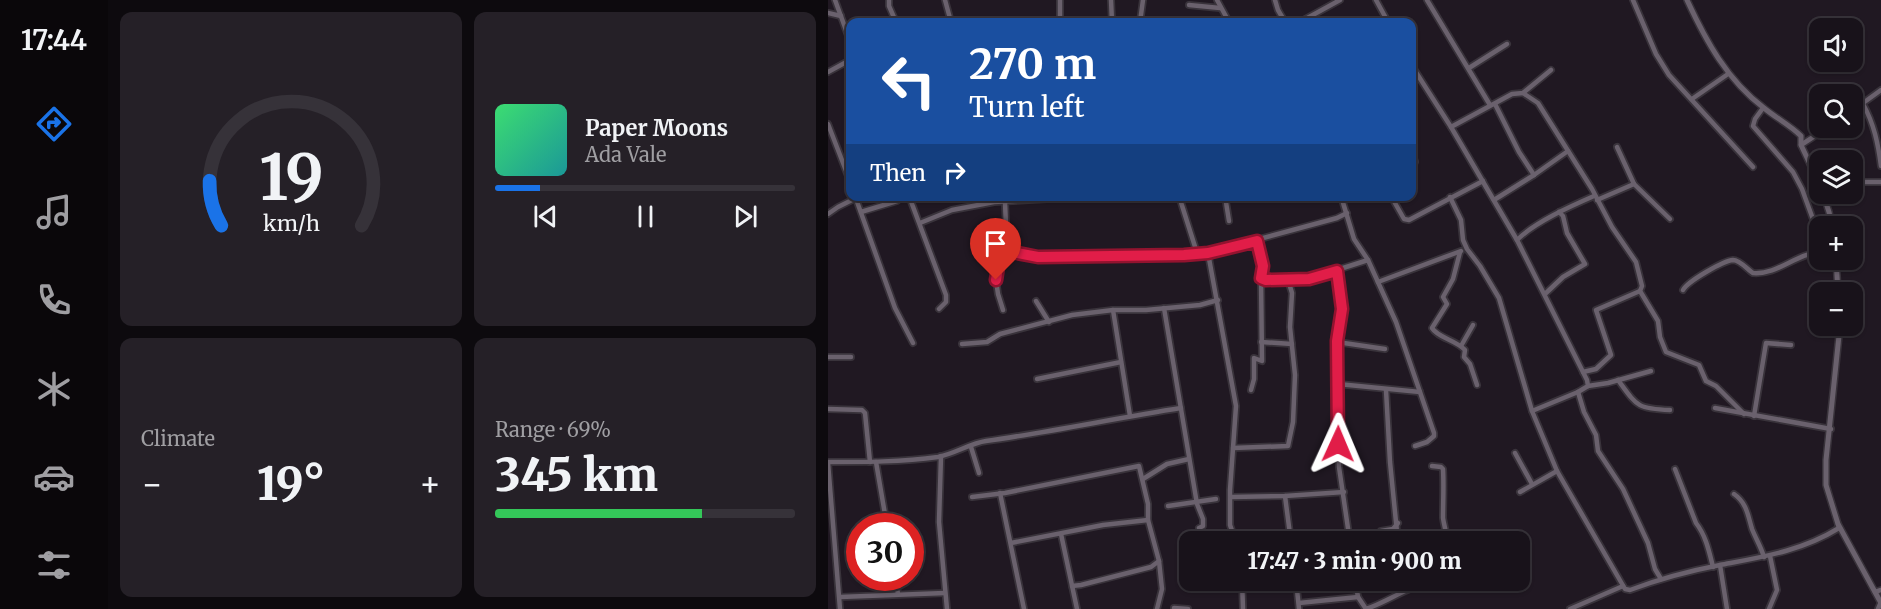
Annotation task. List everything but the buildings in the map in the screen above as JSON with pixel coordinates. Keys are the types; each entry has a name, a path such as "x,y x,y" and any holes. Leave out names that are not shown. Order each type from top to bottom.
{"street":[{"path":"835,0 846,30"},
{"path":"889,0 894,18"},
{"path":"945,0 950,18"},
{"path":"1060,0 1060,18"},
{"path":"1111,0 1112,18"},
{"path":"1141,18 1143,0"},
{"path":"1217,0 1226,18"},
{"path":"1275,0 1283,18"},
{"path":"1307,18 1340,0"},
{"path":"1376,0 1386,18"},
{"path":"1427,0 1534,176"},
{"path":"1633,0 1656,54 1668,75 1753,167"},
{"path":"1687,0 1701,32 1728,74 1763,108 1801,136 1801,145 1809,160"},
{"path":"1189,5 1220,8"},
{"path":"828,13 841,16"},
{"path":"1469,68 1507,44"},
{"path":"828,72 846,62"},
{"path":"1450,127 1512,94 1523,93 1551,70"},
{"path":"1416,72 1517,240 1588,386"},
{"path":"1692,99 1728,74"},
{"path":"1881,90 1863,104 1876,137 1881,166"},
{"path":"1523,93 1538,103 1636,262 1642,286 1640,291 1658,321 1660,337 1666,352 1699,365 1706,381 1716,386 1744,414"},
{"path":"1763,108 1753,126 1793,172 1812,216"},
{"path":"828,124 846,171"},
{"path":"1801,145 1812,138"},
{"path":"1617,147 1634,184 1670,219"},
{"path":"1494,200 1534,176 1568,151"},
{"path":"1394,201 1404,219 1409,220 1481,179"},
{"path":"1863,182 1881,182"},
{"path":"1517,240 1559,212 1634,184"},
{"path":"1450,197 1461,220 1463,240 1467,249 1499,298 1532,411 1557,471 1604,549 1623,586 1630,590 1661,579 1767,557 1818,540 1839,528 1838,524"},
{"path":"828,214 850,201"},
{"path":"858,201 895,308 913,343"},
{"path":"861,212 897,201"},
{"path":"911,201 946,295 946,302 939,309"},
{"path":"920,223 952,210 1021,201"},
{"path":"1181,201 1197,253"},
{"path":"1226,201 1229,221"},
{"path":"1343,201 1354,239 1368,260 1396,322 1434,436 1427,442 1414,446"},
{"path":"1003,310 996,280 998,267 1007,251 1005,202"},
{"path":"1545,294 1563,277 1585,264 1567,233 1563,216 1559,212"},
{"path":"1007,251 1038,257 1208,253 1257,241 1347,213"},
{"path":"1251,390 1254,379 1254,358 1262,361 1261,278 1263,266 1257,241"},
{"path":"1378,282 1467,249"},
{"path":"1460,252 1453,279 1443,297 1447,304 1432,328 1434,332 1465,350 1464,357 1470,364 1477,385"},
{"path":"1208,253 1236,406 1230,525 1232,531"},
{"path":"1683,290 1694,279 1731,261 1740,263 1753,273 1768,273 1800,256 1809,254"},
{"path":"1261,278 1266,280 1309,279 1368,260"},
{"path":"1337,271 1342,309 1337,342 1338,444 1349,531"},
{"path":"1233,448 1288,446 1295,375 1290,327 1292,293 1288,280"},
{"path":"1583,372 1596,369 1611,354 1596,310 1640,291"},
{"path":"962,344 987,342 1000,334 1072,315 1200,305 1218,300"},
{"path":"1036,301 1049,322"},
{"path":"1164,308 1197,504 1203,519 1203,526 1199,528"},
{"path":"1113,310 1130,416"},
{"path":"1461,346 1473,325"},
{"path":"1839,336 1826,460 1826,485 1838,524 1878,591 1881,603 1878,609"},
{"path":"1261,342 1292,344"},
{"path":"1337,342 1385,348"},
{"path":"1754,416 1766,343 1791,345"},
{"path":"828,357 852,357"},
{"path":"1037,379 1121,362"},
{"path":"1532,411 1588,386 1651,371"},
{"path":"1618,380 1636,404 1646,409 1670,410"},
{"path":"1338,384 1420,392"},
{"path":"1386,390 1398,531"},
{"path":"1578,392 1584,412 1596,435 1598,451 1623,489 1648,543 1655,569 1661,579"},
{"path":"840,609 839,576 832,558 828,463 876,462 941,456 983,442 1066,430 1181,408"},
{"path":"1715,408 1831,429"},
{"path":"828,409 865,413 870,462"},
{"path":"971,447 979,472"},
{"path":"1515,453 1532,484"},
{"path":"941,456 939,522 946,609"},
{"path":"1143,479 1167,464 1189,459"},
{"path":"876,462 885,513"},
{"path":"972,497 1000,494 1139,466 1148,504 1148,520 1159,561 1162,589 1157,609"},
{"path":"1432,466 1443,469 1445,505 1443,516 1447,531"},
{"path":"1675,469 1709,549 1713,567"},
{"path":"1520,492 1557,471"},
{"path":"1231,497 1344,492"},
{"path":"1000,494 1024,609"},
{"path":"1734,494 1748,511 1753,530 1767,557 1777,590 1769,609"},
{"path":"1285,496 1290,531"},
{"path":"1168,506 1216,499"},
{"path":"1011,543 1103,525 1148,520"},
{"path":"1381,531 1393,529 1398,523"},
{"path":"1061,534 1077,609"},
{"path":"1072,586 1151,567 1159,561"},
{"path":"1720,565 1728,609"},
{"path":"1570,609 1623,586"},
{"path":"1242,591 1243,609"},
{"path":"1297,591 1299,606 1358,597"},
{"path":"1357,591 1366,609 1380,605 1407,591"},
{"path":"840,597 945,593"},
{"path":"1174,608 1188,609"}],"route":[{"path":"996,280 998,267 1007,251 1038,257 1184,255 1208,253 1257,241 1263,266 1261,278 1266,280 1309,279 1337,271 1342,309 1337,341 1338,444"}]}
